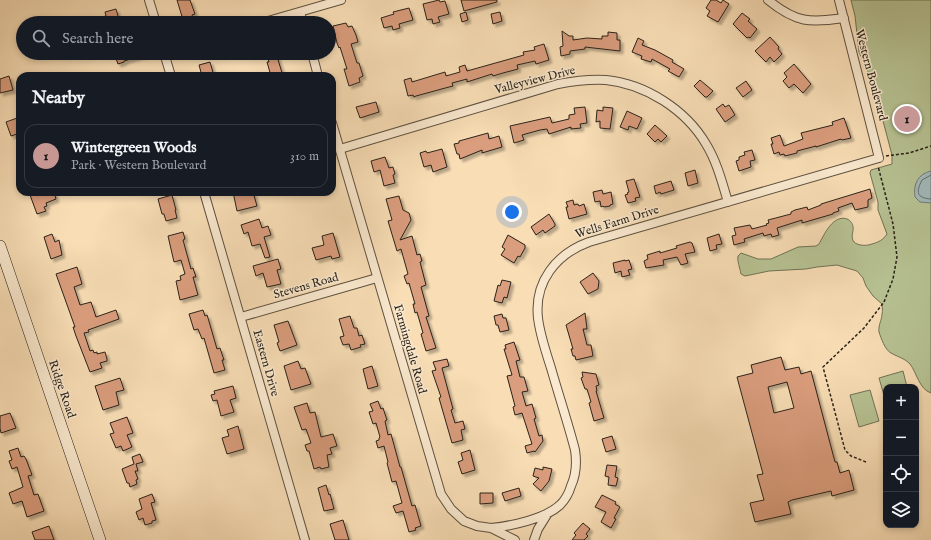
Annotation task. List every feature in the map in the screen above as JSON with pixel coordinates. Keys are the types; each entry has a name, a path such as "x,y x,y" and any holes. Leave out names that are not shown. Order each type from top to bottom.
{"street":[{"path":"149,0 154,16"},
{"path":"286,16 340,0"},
{"path":"768,0 785,12 803,20 820,21 844,18"},
{"name":"Western Boulevard","path":"839,0 878,158"},
{"path":"300,12 301,16"},
{"path":"166,60 170,72"},
{"path":"314,60 317,72"},
{"name":"Valleyview Drive","path":"340,149 558,84 582,80 608,80 628,84 649,92 670,105 687,119 700,135 718,168 728,202"},
{"name":"Farmingdale Road","path":"336,136 441,494 448,506 458,517 474,525 491,528 515,540"},
{"name":"Wells Farm Drive","path":"491,528 522,522 548,513 557,508 566,497 574,479 576,466 574,447 538,322 537,308 539,295 547,274 555,263 571,250 584,244 878,158"},
{"name":"Eastern Drive","path":"205,196 305,540"},
{"name":"Ridge Road","path":"0,246 100,540"},
{"name":"Stevens Road","path":"241,317 377,278"},
{"name":"Wells Farm Drive","path":"534,540 538,529 548,513"}],"path":[{"path":"866,462 851,456 845,450 823,367 864,328 884,302 892,279 897,257 893,224 878,158 910,152 931,146"}],"green space":[{"path":"851,0 931,0 931,393 921,384 910,364 891,353 885,347 879,332 882,304 873,296 866,286 863,278 857,271 837,265 806,269 769,271 745,276 741,274 738,262 738,256 741,253 758,259 771,259 798,247 816,246 819,244 833,222 842,218 852,223 853,240 860,245 870,245 879,242 887,234 878,210 878,202 870,173 871,170 892,164 892,155 873,83 859,52 855,16"},
{"path":"903,371 906,384 883,384 883,392 879,378"},
{"path":"870,390 879,421 859,427 850,395"}],"water":[{"path":"931,171 931,203 920,202 915,197 917,180 926,172"}],"building":[{"path":"177,0 190,0 195,14 192,16 182,16"},
{"path":"439,0 440,2 445,1 449,14 438,17 440,22 433,24 432,19 427,20 423,4"},
{"path":"461,0 497,0 497,2 464,11"},
{"path":"711,0 716,0 721,3 723,0 729,4 718,22 707,16 710,11 706,8"},
{"path":"409,8 413,20 399,24 400,28 393,30 392,26 384,28 381,18 394,14 393,12"},
{"path":"116,9 118,16 106,16 105,12"},
{"path":"466,12 468,20 462,22 460,14"},
{"path":"500,12 502,21 493,24 491,14"},
{"path":"742,13 750,19 748,21 757,29 750,38 747,38 733,24"},
{"path":"346,23 348,27 352,26 358,42 351,44 363,76 359,78 360,82 349,86 344,69 347,69 336,39 336,25"},
{"path":"562,31 569,36 573,36 573,40 587,38 602,39 602,36 608,36 608,32 617,33 617,40 620,40 620,51 585,47 585,49 570,51 570,54 561,56 560,47 563,46"},
{"path":"770,37 779,47 778,49 782,54 774,62 770,57 766,62 755,51"},
{"path":"638,38 644,41 642,45 673,60 672,62 684,69 679,77 668,71 670,69 652,59 651,62 641,59 642,56 632,52"},
{"path":"544,44 549,60 536,64 535,61 517,65 518,69 493,76 492,74 467,82 467,79 452,83 453,86 414,97 413,95 408,96 404,80 411,78 412,82 445,72 446,76 460,72 459,67 465,65 467,71 524,55 523,52 535,50 534,47"},
{"path":"117,60 128,60 124,62 118,64"},
{"path":"268,60 278,60 282,72 270,72 267,62 269,62"},
{"path":"210,62 213,72 201,72 199,65"},
{"path":"794,64 811,84 803,93 794,84 789,88 783,81 787,77 784,73"},
{"path":"9,76 13,90 0,93 0,79"},
{"path":"700,80 713,91 707,97 705,97 694,86"},
{"path":"746,81 752,90 743,97 736,88"},
{"path":"376,102 379,112 360,118 356,107"},
{"path":"723,104 725,107 729,105 735,115 725,122 716,109"},
{"path":"585,107 587,123 580,124 581,128 571,129 571,127 549,134 547,129 540,130 522,135 524,140 514,143 510,126 550,117 552,123 569,119 569,115 575,114 574,108"},
{"path":"603,107 613,108 610,129 600,128 600,121 596,122 597,110 603,111"},
{"path":"627,111 642,118 637,129 629,126 628,130 620,127"},
{"path":"16,118 16,134 11,136 6,122"},
{"path":"844,118 851,138 841,139 797,151 797,153 785,156 784,154 780,155 779,152 774,154 771,138 780,135 784,146 803,139 801,133 833,125 832,122"},
{"path":"655,125 667,136 661,142 658,139 655,142 647,134"},
{"path":"488,133 489,139 499,136 502,147 482,153 482,150 460,159 454,144 459,143 459,141"},
{"path":"442,149 447,167 433,172 431,165 424,167 420,153 426,151 427,153"},
{"path":"752,150 755,160 750,161 751,167 739,171 736,161 739,160 739,157 745,155 744,152"},
{"path":"385,157 389,168 393,167 395,183 384,186 380,170 374,172 371,161"},
{"path":"695,170 698,183 688,186 685,173"},
{"path":"634,179 640,197 635,198 636,201 628,203 625,195 629,192 626,181"},
{"path":"671,181 674,190 656,194 654,186"},
{"path":"870,189 872,198 868,200 868,207 855,210 852,203 838,208 839,211 833,214 802,223 802,220 777,228 779,235 772,237 771,234 764,236 763,233 744,239 745,242 734,245 732,236 736,235 734,228 750,225 752,229 767,225 766,224 769,223 768,220 791,214 791,212 795,210 807,207 808,210 821,204"},
{"path":"602,190 603,194 611,192 613,204 610,206 601,207 600,201 595,202 593,192"},
{"path":"30,196 55,196 56,199 46,203 47,206 44,207 46,211 37,214"},
{"path":"172,196 177,218 166,221 164,214 162,214 158,199"},
{"path":"234,196 254,196 257,206 237,211"},
{"path":"399,196 403,210 409,213 411,220 400,240 412,236 417,255 420,254 422,261 420,262 426,285 421,287 429,316 426,317 436,348 426,351 417,312 415,313 413,304 415,304 409,283 407,284 404,276 408,274 401,249 397,251 388,221 392,220 386,199"},
{"path":"573,200 574,205 578,204 579,206 584,204 587,214 569,219 566,202"},
{"path":"549,214 555,226 545,233 543,230 536,235 531,227"},
{"path":"259,219 262,228 268,226 271,235 264,237 270,257 265,258 260,244 252,246 248,232 244,234 241,225"},
{"path":"183,232 185,239 183,240 191,269 193,268 196,277 193,277 198,295 180,300 176,281 181,280 180,276 185,274 181,260 174,262 168,236"},
{"path":"333,233 340,257 332,259 331,256 316,260 312,248 324,245 322,236"},
{"path":"52,234 55,242 59,240 62,255 51,259 44,237"},
{"path":"719,234 722,244 716,245 717,249 710,251 707,238"},
{"path":"508,235 525,245 520,257 518,256 514,263 501,255 505,249 502,247"},
{"path":"690,242 692,243 695,252 685,254 688,263 681,265 677,257 663,260 664,265 646,268 644,261 648,259 647,255 677,248 676,246"},
{"path":"278,259 281,269 277,270 281,284 267,287 263,273 256,276 253,266"},
{"path":"629,260 632,269 628,270 630,275 622,277 621,271 615,273 613,263"},
{"path":"77,267 82,284 74,287 80,305 91,302 96,317 116,310 119,319 88,330 89,332 84,333 90,351 93,350 94,353 97,352 97,354 105,352 107,359 107,361 100,363 102,368 90,372 76,336 73,327 75,327 56,274"},
{"path":"593,273 599,281 598,289 588,294 580,282"},
{"path":"502,280 511,282 507,298 504,297 502,303 494,301 498,285 500,286"},
{"path":"203,310 205,316 207,315 217,349 220,348 224,360 222,360 225,370 214,373 204,338 202,339 198,329 194,330 189,314"},
{"path":"585,313 587,329 583,329 587,345 591,345 593,356 576,360 571,349 573,349 566,325"},
{"path":"502,314 503,318 506,318 509,330 500,332 498,325 496,325 494,316"},
{"path":"350,316 354,328 357,328 359,336 362,335 365,344 351,350 349,344 343,345 340,337 344,336 339,319"},
{"path":"288,321 297,345 280,351 274,325"},
{"path":"514,342 520,360 516,361 520,377 524,377 528,391 522,392 526,406 532,404 536,418 534,419 539,436 542,435 543,441 535,452 527,453 525,446 532,444 522,413 515,415 513,407 515,406 507,376 512,375 504,349 506,349 505,345"},
{"path":"781,357 785,370 799,367 801,374 811,371 835,462 837,462 840,473 849,470 854,490 832,496 831,491 792,500 788,502 791,514 755,522 750,503 764,500 757,475 763,474 737,377 753,373 751,365","holes":["787,382 794,408 774,413 768,387"]},
{"path":"447,359 449,366 442,368 453,409 451,410 455,423 463,421 465,429 461,430 463,440 452,443 439,398 441,397 432,371 436,370 433,362"},
{"path":"298,361 301,369 305,368 311,384 291,390 284,366"},
{"path":"372,366 378,386 368,389 363,369"},
{"path":"582,372 596,374 599,385 596,386 596,391 604,418 594,421 589,403 591,402 587,389 585,389 581,378 583,377"},
{"path":"120,378 124,390 116,392 119,405 103,410 95,386"},
{"path":"233,386 236,398 230,400 234,412 221,416 217,400 213,401 211,395 215,394 214,391"},
{"path":"378,401 381,409 383,408 387,420 385,421 388,435 391,434 412,506 415,505 421,526 415,528 416,530 409,532 403,511 396,513 393,506 402,503 396,481 392,482 384,446 378,448 376,441 379,440 380,437 376,423 373,424 369,412 373,411 370,404"},
{"path":"307,403 310,413 315,412 321,437 333,434 337,446 330,448 332,454 327,455 329,467 314,469 309,451 307,451 305,445 311,443 306,429 302,430 294,407"},
{"path":"10,413 16,428 1,433 0,416"},
{"path":"127,417 133,433 127,435 132,447 123,451 121,446 116,448 110,434 114,433 110,423"},
{"path":"238,426 244,449 227,454 222,438 229,436 227,430"},
{"path":"612,436 616,449 606,452 602,439"},
{"path":"18,448 21,457 24,456 26,459 32,475 28,476 34,495 38,494 44,511 27,517 22,501 13,504 9,493 23,487 17,467 12,469 9,461 12,460 9,451"},
{"path":"470,450 475,470 462,474 458,462 463,460 461,453"},
{"path":"140,454 143,462 136,464 138,471 135,471 138,479 136,480 137,484 130,487 122,469 134,464 132,457"},
{"path":"607,465 617,466 615,477 618,478 616,486 608,485 609,477 605,476"},
{"path":"543,467 552,469 549,481 541,491 533,484 539,478 533,476 535,468 543,470"},
{"path":"326,485 334,509 324,511 318,488"},
{"path":"519,488 521,496 505,501 502,493"},
{"path":"480,493 493,493 493,503 480,504"},
{"path":"152,494 155,502 151,503 156,520 145,525 143,518 139,520 136,512 142,509 139,499"},
{"path":"602,495 616,502 615,504 620,507 611,528 601,522 606,512 595,507"},
{"path":"343,520 349,540 335,540 330,524"},
{"path":"583,523 590,529 586,534 588,536 584,540 572,540 576,535 574,533"},
{"path":"49,526 54,540 35,540 32,532"}],"place":[{"name":"Wintergreen Woods","path":"907,119"}]}
